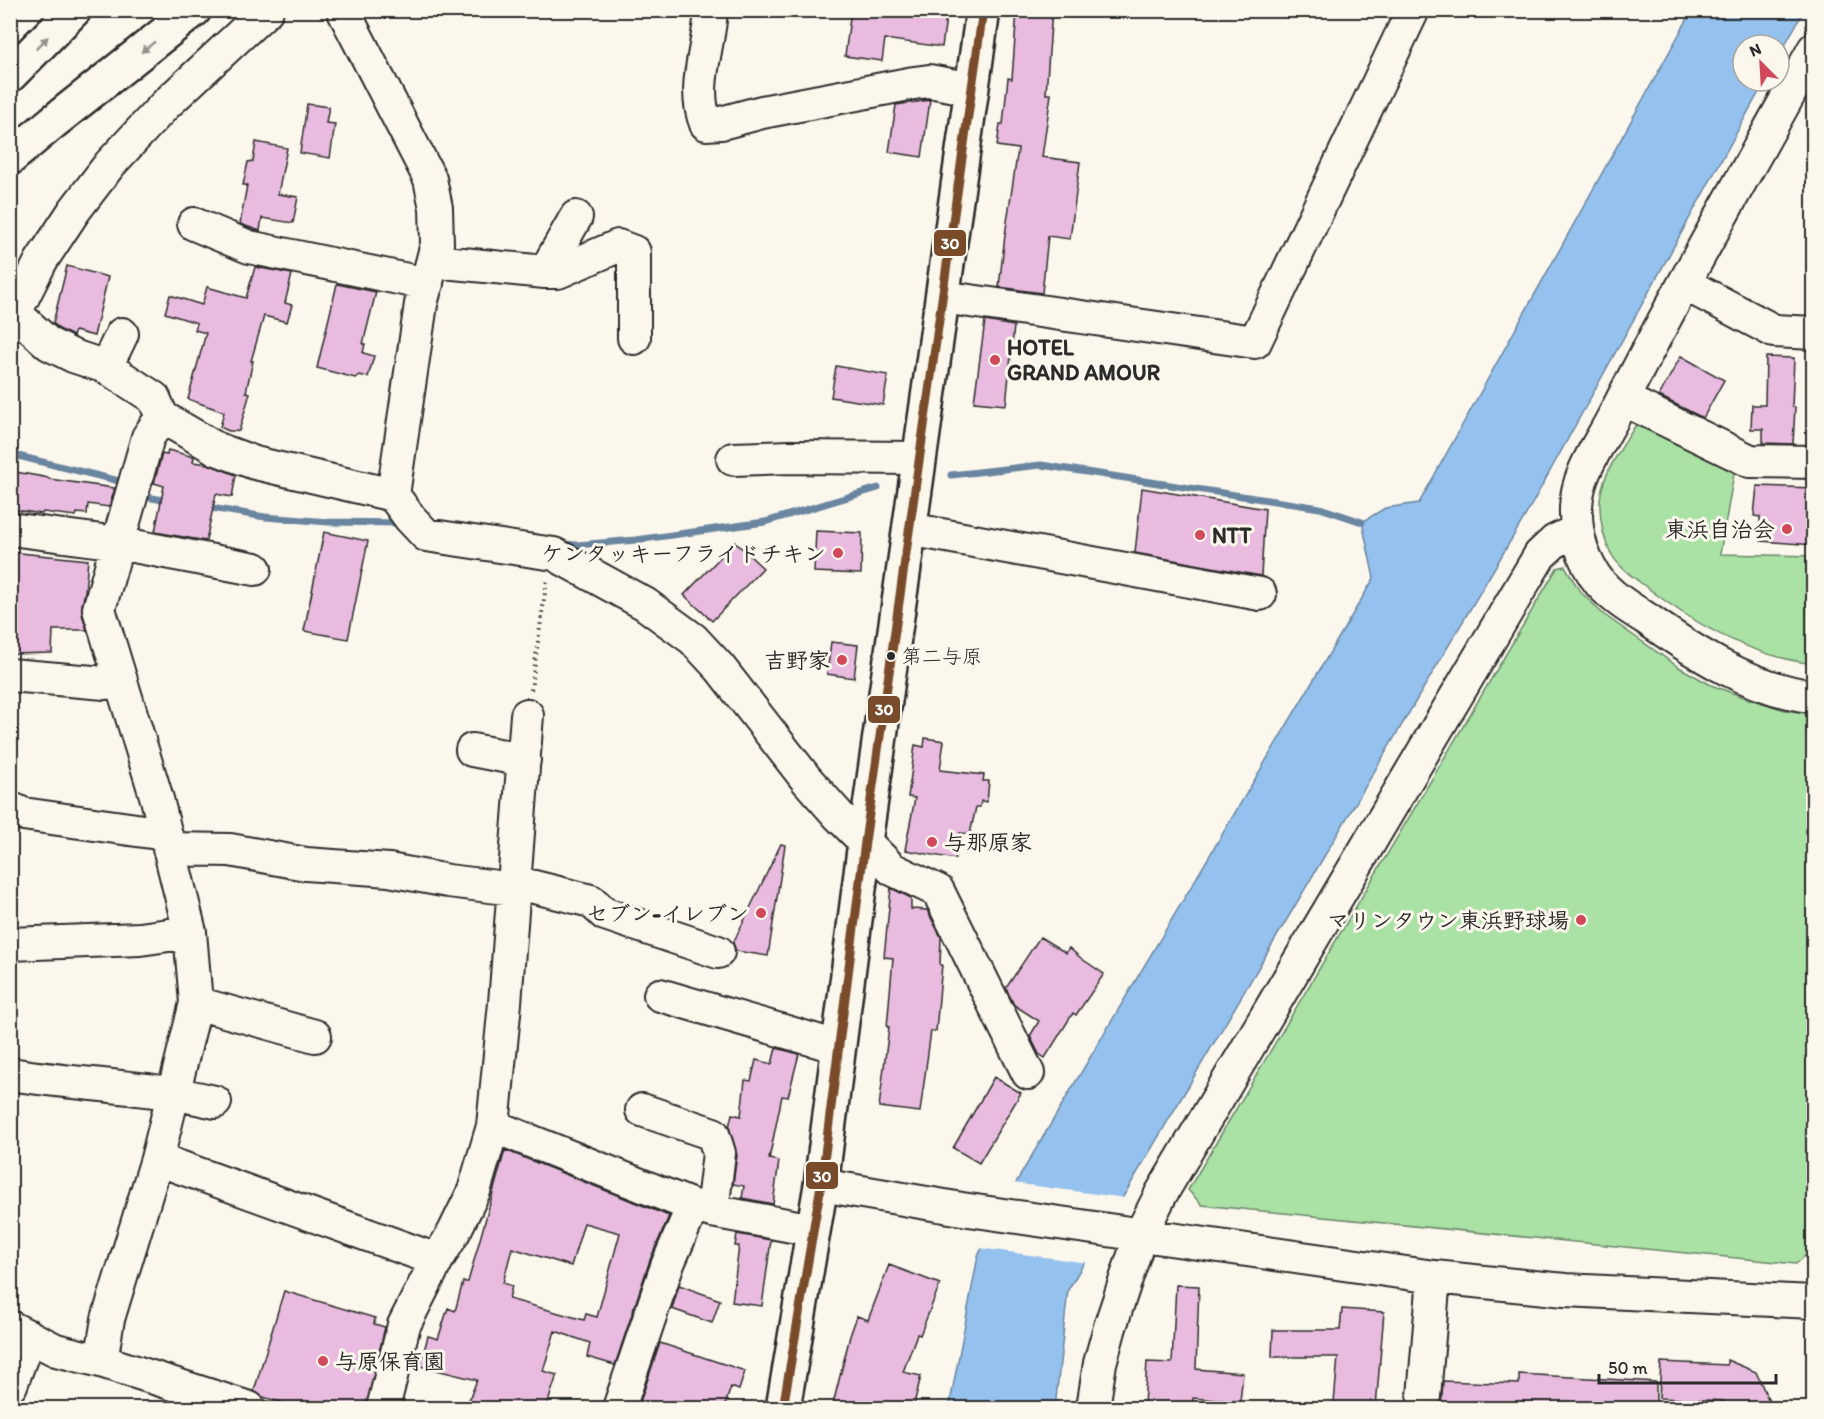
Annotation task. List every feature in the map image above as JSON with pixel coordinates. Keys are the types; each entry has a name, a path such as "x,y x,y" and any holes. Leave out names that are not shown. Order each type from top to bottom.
{"highway":[{"path":"10,75 74,10"},
{"path":"10,158 194,10"},
{"path":"783,1408 821,1185 865,842 983,10"}],"street":[{"path":"267,10 165,105 110,164 74,211 41,261 13,318 49,344 106,367 154,398 162,417 217,449 255,464 393,495 426,535 550,554 578,566 645,604 693,639 720,668 807,780 865,842 892,869 938,891 1028,1072"},
{"path":"343,10 430,179 436,208 437,244 421,304 393,495"},
{"path":"711,10 699,89 701,111 706,124 721,123 762,112 929,81 972,89"},
{"path":"942,297 1255,342 1413,10"},
{"path":"1814,49 1582,476 1576,505 1576,531 1585,560 1600,583 1627,606 1688,648 1727,670 1760,684 1814,697"},
{"path":"545,272 576,217"},
{"path":"194,224 249,247 430,272 558,272 618,246 634,252 634,338"},
{"path":"1685,284 1774,331 1814,333"},
{"path":"106,367 122,334"},
{"path":"1623,399 1750,461 1814,462"},
{"path":"101,1361 108,1319 157,1159 196,1003 190,932 157,799 99,609 148,437 162,417"},
{"path":"733,459 919,458"},
{"path":"10,529 118,543 255,569"},
{"path":"909,530 1260,594"},
{"path":"1093,1408 1100,1363 1141,1234 1170,1178 1540,555 1555,541 1576,531"},
{"path":"10,675 105,683 121,680"},
{"path":"383,1408 404,1325 474,1191 493,1126 505,1004 527,715"},
{"path":"472,750 524,760"},
{"path":"10,808 23,814 167,842 230,850 306,864 389,870 448,881 514,886 591,902 605,914 718,952"},
{"path":"10,944 140,939 190,932"},
{"path":"660,995 838,1047"},
{"path":"196,1003 315,1036"},
{"path":"10,1074 134,1090 175,1092 215,1102"},
{"path":"619,1408 667,1266 703,1208 719,1153 713,1134 642,1110"},
{"path":"493,1126 703,1208 813,1230"},
{"path":"157,1159 437,1260"},
{"path":"821,1185 962,1209 1434,1277 1565,1290 1814,1302"},
{"path":"1423,1408 1434,1277"},
{"path":"11,1385 20,1331 56,1350 101,1361 188,1400 249,1408"}],"path":[{"path":"527,715 550,554"}],"green space":[{"path":"1639,420 1736,462 1720,554 1813,556 1813,664 1790,660 1747,647 1706,627 1667,603 1629,574 1615,560 1603,531 1600,512 1601,495 1603,484 1614,461"},
{"name":"マリンタウン東浜野球場","path":"1565,566 1579,590 1603,614 1677,666 1711,685 1746,698 1785,710 1813,714 1814,1127 1807,1254 1796,1264 1202,1205 1188,1190 1557,568"}],"water":[{"path":"1692,11 1804,11 1791,34 1731,33 1731,93 1758,93 1527,513 1068,1290 1055,1408 949,1408 978,1256 1018,1179 1374,578 1362,522 1385,508 1419,503"}],"pier":[{"path":"1013,1183 1126,1198 1088,1263 979,1248"}],"building":[{"path":"851,10 947,10 942,47 885,39 882,61 845,56"},
{"path":"1017,10 1052,10 1046,94 1051,94 1042,157 1080,162 1070,239 1048,236 1042,293 999,287 1018,149 997,146 1000,124 1003,124 1008,78 1012,79"},
{"path":"930,100 922,157 889,152 896,105"},
{"path":"307,104 329,107 326,123 335,124 330,158 300,153"},
{"path":"256,142 287,148 278,194 298,197 293,223 262,218 260,231 240,224 247,185 243,185 248,162 253,161"},
{"path":"67,266 108,277 94,336 75,331 73,336 53,323"},
{"path":"255,267 292,274 285,303 292,305 287,322 264,316 251,361 253,361 246,392 250,393 239,431 229,431 220,427 224,412 188,399 206,333 195,330 197,323 165,313 170,295 202,305 207,287 246,298"},
{"path":"337,284 376,292 363,344 365,344 363,353 374,356 368,377 359,375 355,378 317,368"},
{"name":"HOTEL GRAND AMOUR","path":"985,321 1014,326 1006,405 974,402"},
{"path":"1681,356 1724,380 1703,418 1659,396"},
{"path":"1766,357 1794,358 1793,444 1763,443 1763,429 1751,429 1752,405 1765,405"},
{"path":"836,366 888,375 883,405 831,397"},
{"path":"168,450 194,457 193,462 208,464 236,475 232,497 216,494 206,541 155,532 164,486 154,483 162,454 167,455"},
{"path":"10,471 114,488 114,492 109,507 88,504 87,514 77,513 76,516 10,509"},
{"name":"東浜自治会","path":"1757,486 1814,488 1814,545 1761,541 1760,517 1754,516"},
{"name":"NTT","path":"1142,488 1265,509 1261,576 1135,553"},
{"name":"ケンタッキーフライドチキン","path":"816,531 862,533 861,574 814,572"},
{"path":"324,532 368,541 348,639 304,631"},
{"path":"735,542 763,568 712,621 684,595"},
{"path":"10,552 88,560 82,605 87,630 53,630 52,653 10,654"},
{"name":"吉野家","path":"831,642 858,645 854,678 827,674"},
{"path":"925,738 944,741 940,770 984,775 983,781 989,781 987,802 981,801 980,807 976,807 970,834 960,833 955,859 905,850 915,798 908,797 915,745 924,747"},
{"name":"セブン-イレブン","path":"781,844 785,845 768,956 736,951 733,943"},
{"path":"891,888 911,898 911,909 927,910 941,937 940,965 942,965 936,1031 931,1031 920,1112 879,1107 889,1027 887,1027 893,958 884,957"},
{"path":"1040,937 1066,953 1069,948 1104,974 1076,1015 1073,1013 1045,1058 1039,1054 1030,1036 1039,1021 1014,1005 1006,988"},
{"path":"776,1048 799,1054 788,1097 782,1096 769,1159 779,1161 773,1204 742,1198 744,1186 733,1184 737,1155 729,1127 732,1114 741,1116 745,1080 751,1081 756,1060 772,1064"},
{"path":"994,1077 1021,1093 979,1163 953,1148"},
{"path":"505,1150 669,1216 650,1260 615,1365 587,1357 590,1343 555,1331 543,1371 557,1375 546,1408 475,1408 477,1403 469,1400 477,1380 420,1366 428,1336 438,1339 448,1308 455,1311 463,1282 468,1282","holes":["584,1223 620,1233 597,1317 586,1314 584,1320 509,1299 512,1286 503,1283 512,1248 571,1266"]},
{"path":"737,1234 771,1240 762,1306 732,1302 739,1246 735,1246"},
{"path":"889,1265 940,1284 920,1335 917,1334 903,1372 921,1376 913,1408 832,1408 857,1316 868,1320"},
{"path":"679,1285 720,1300 712,1323 672,1309"},
{"path":"1176,1285 1199,1286 1196,1369 1243,1373 1240,1402 1193,1398 1193,1406 1144,1404 1147,1362 1172,1363"},
{"name":"与原保育園","path":"284,1291 375,1318 374,1324 385,1327 366,1408 301,1408 263,1397 254,1391"},
{"path":"1342,1309 1384,1312 1376,1407 1334,1403 1338,1357 1272,1357 1273,1330 1340,1330"},
{"path":"660,1343 745,1371 739,1390 731,1387 724,1408 638,1408"},
{"path":"1727,1360 1756,1372 1772,1408 1724,1408 1724,1401 1659,1398 1661,1362 1727,1365"},
{"path":"1519,1374 1656,1382 1656,1408 1441,1408 1443,1381 1519,1384"}],"waterway":[{"path":"10,454 119,481 127,485"},
{"path":"951,475 1041,465 1320,508 1362,522"},
{"path":"563,544 636,540 765,522 878,488"},
{"path":"141,494 168,501"},
{"path":"205,507 265,517 329,522 403,523"}],"transit line":[{"name":"30","path":"783,1408 821,1185 865,842 983,10"}],"place":[{"name":"HOTEL GRAND AMOUR","path":"995,360"},
{"name":"東浜自治会","path":"1787,529"},
{"name":"NTT","path":"1200,535"},
{"name":"ケンタッキーフライドチキン","path":"838,553"},
{"name":"第二与原","path":"891,656"},
{"name":"吉野家","path":"842,660"},
{"name":"与那原家","path":"932,842"},
{"name":"セブン-イレブン","path":"761,913"},
{"name":"マリンタウン東浜野球場","path":"1581,920"},
{"name":"与原保育園","path":"323,1361"}]}
